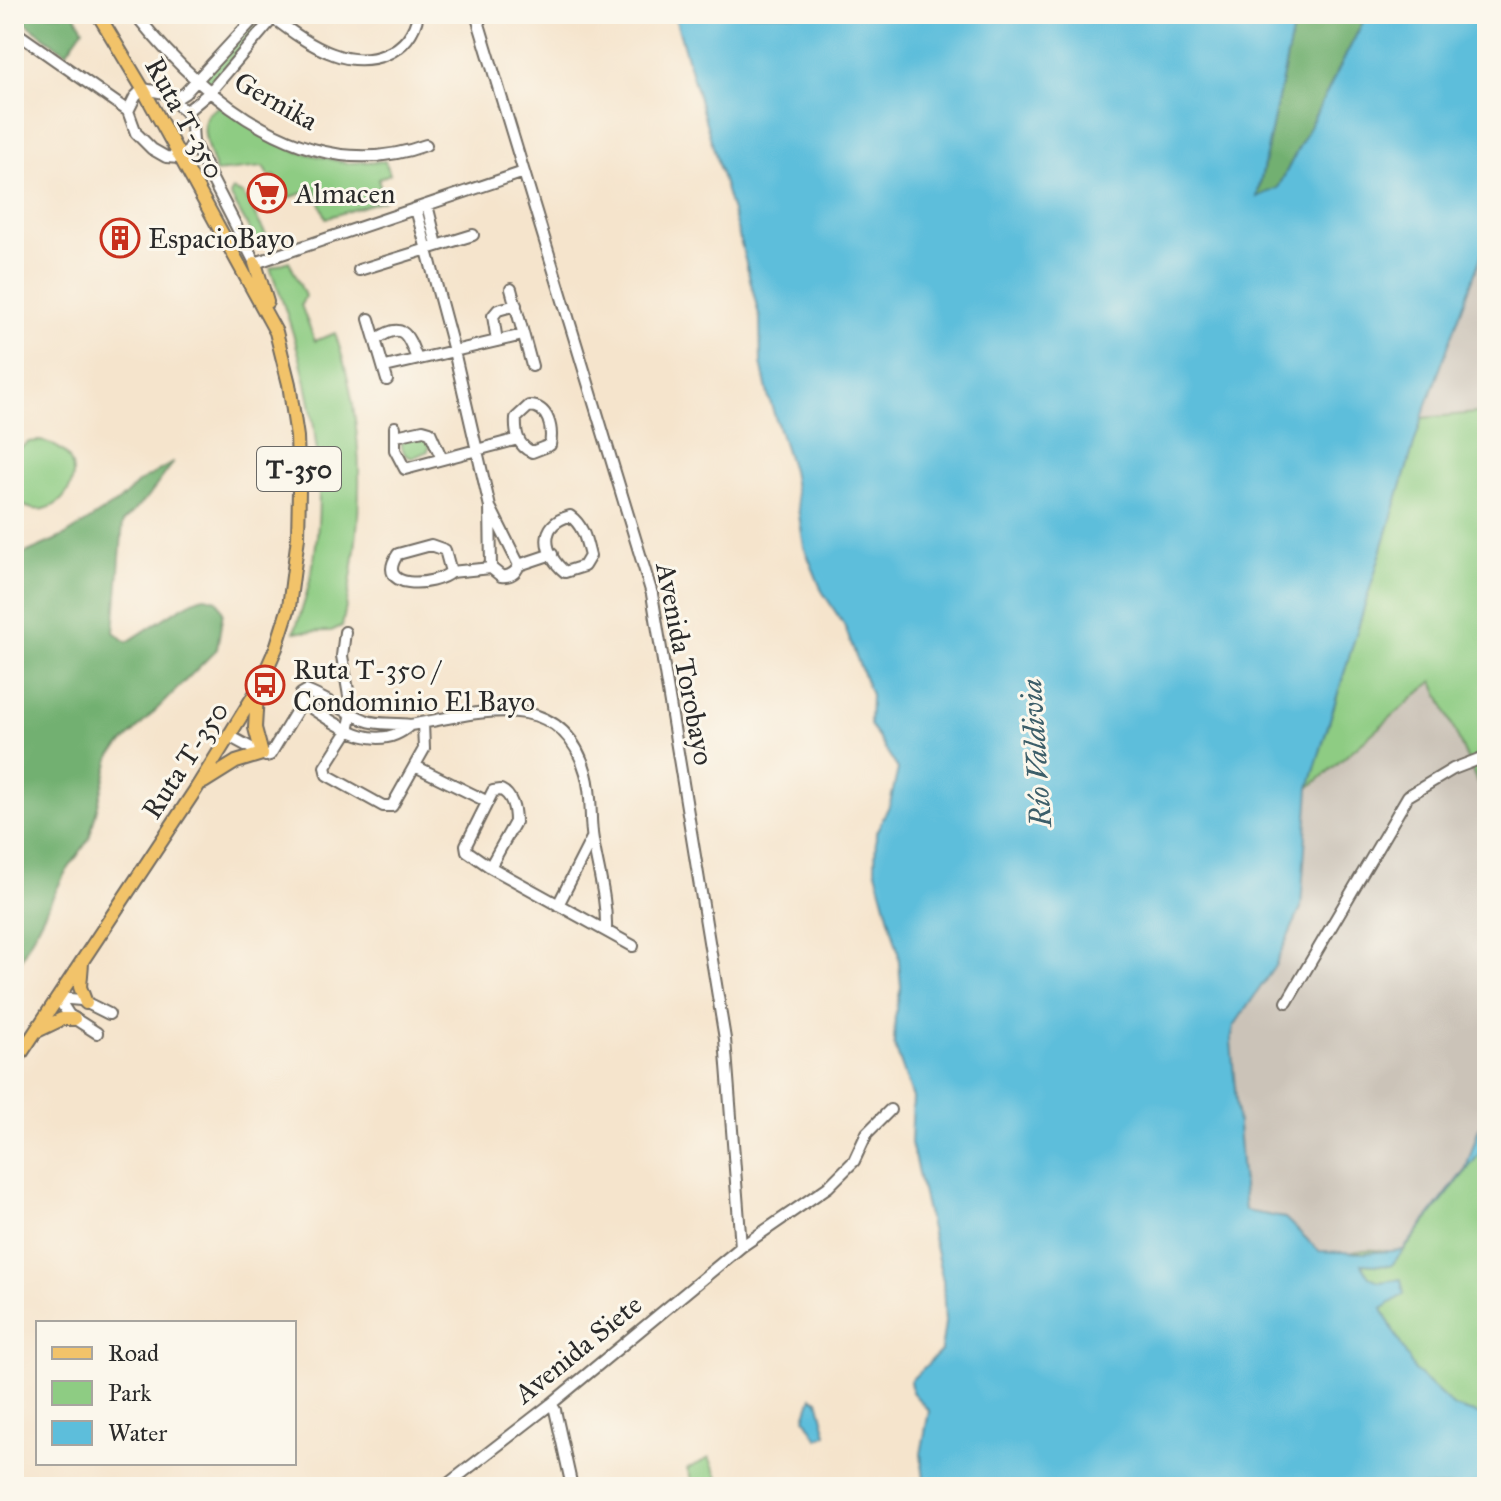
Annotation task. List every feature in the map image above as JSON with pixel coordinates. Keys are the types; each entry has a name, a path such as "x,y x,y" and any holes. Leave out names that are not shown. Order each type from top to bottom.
{"main road":[{"name":"Ruta T-350","path":"14,1064 196,789 258,689 289,607 298,526 297,437 289,384 276,332 143,89 98,14"},
{"path":"255,263 276,332"},
{"path":"196,789 226,767 262,754 255,728 258,689"},
{"path":"85,957 80,979 86,1003"},
{"path":"35,1033 62,1019 74,1019"}],"street":[{"name":"Gernika","path":"135,14 161,45 210,92 274,133 328,154 354,157 383,156 426,145"},
{"path":"174,100 197,80 258,14"},
{"path":"186,112 210,92 271,16 326,51 364,59 387,55 400,47 411,36 418,14"},
{"name":"Avenida Torobayo","path":"476,14 652,594 725,1039 741,1247"},
{"path":"14,31 128,111 136,133 147,145 166,157 180,158 193,142"},
{"path":"128,111 143,89 160,91 186,112 192,126 193,142 255,263 524,172"},
{"path":"421,207 433,246 490,507 491,568 505,576 519,565 552,554"},
{"path":"359,270 473,235"},
{"path":"511,289 532,366"},
{"path":"497,341 493,316 498,310 516,305"},
{"path":"369,319 387,380"},
{"path":"377,339 386,332 398,329 408,336 417,359"},
{"path":"385,367 523,335"},
{"path":"536,406 543,410 549,425 550,445 532,452 523,448 518,439 516,418 522,410 536,406"},
{"path":"442,459 430,432 396,432 395,450 405,469 518,439"},
{"path":"490,507 519,565"},
{"path":"570,516 584,532 589,562 575,571 565,572 556,564 552,554 548,545 550,526 570,516"},
{"path":"451,572 445,550 435,545 401,551 393,561 394,574 407,583 441,579 451,572 491,568"},
{"path":"345,632 342,656 352,713 348,731 325,767 327,775 383,806 395,803 424,749 423,723"},
{"path":"229,736 268,756 302,702 301,694 306,691 367,722 410,725 496,710 525,711 548,722 572,742 580,755 592,801 592,838 607,909 606,930"},
{"path":"302,702 359,737 400,734 410,725"},
{"path":"1287,1002 1408,796 1453,769 1487,756"},
{"path":"415,766 488,802"},
{"path":"490,867 515,822 510,797 504,791 493,791 465,849 490,867 633,946"},
{"path":"558,905 592,838"},
{"path":"58,998 86,1003 109,1014"},
{"path":"58,998 74,1019 97,1033"},
{"name":"Avenida Siete","path":"444,1487 551,1404 741,1247 828,1187 854,1161 867,1133 890,1110"},
{"path":"551,1404 555,1410 572,1487"}],"shaded area":[{"path":"1487,240 1487,412 1422,418"},
{"path":"1433,680 1478,784 1487,791 1487,1119 1479,1128 1466,1168 1403,1250 1364,1253 1319,1251 1285,1218 1245,1211 1231,1040 1234,1026 1275,966 1301,908 1309,788"}],"green space":[{"path":"14,14 75,14 83,29 66,53"},
{"path":"1296,14 1367,14 1278,188 1257,198"},
{"path":"254,25 259,28 209,85 201,78"},
{"path":"219,106 296,151 347,163 385,161 390,174 378,179 384,200 326,218 315,189 288,198 275,176 269,177 263,167 216,172 204,126 208,114"},
{"path":"233,190 243,194 270,242 268,245 259,246 230,195"},
{"path":"289,261 305,296 301,305 315,341 335,333 346,369 358,442 355,552 342,626 331,631 294,632 308,587 316,541 319,495 310,402 286,311 270,268"},
{"path":"1487,412 1487,791 1478,784 1433,681 1309,788 1422,418"},
{"path":"424,434 430,444 428,451 412,458 405,455 401,445 404,439"},
{"path":"40,441 60,449 71,462 73,476 59,502 45,509 30,508 14,498 14,452 29,442"},
{"path":"174,462 147,498 123,522 114,632 127,642 190,603 208,597 217,600 223,612 217,649 111,755 89,839 64,875 17,967 20,1025 14,1032 14,558 64,536 119,501 139,482"},
{"path":"1487,1144 1487,1487 1356,1487 1323,1269 1360,1250 1402,1253"},
{"path":"709,1458 723,1487 695,1487 687,1469"}],"water":[{"name":"Río Valdivia","path":"674,14 1296,14 1257,197 1278,188 1367,14 1487,14 1487,240 1422,418 1309,788 1301,908 1275,966 1234,1026 1231,1040 1245,1211 1285,1218 1319,1251 1364,1253 1403,1250 1466,1168 1479,1128 1487,1119 1487,1144 1391,1266 1361,1264 1369,1276 1379,1282 1401,1279 1404,1294 1382,1309 1415,1371 1454,1407 1487,1417 1485,1487 925,1487 921,1454 929,1411 912,1392 910,1381 941,1351 945,1323 943,1281 911,1143 913,1098 894,1044 895,1014 901,987 898,951 875,868 876,832 890,804 898,769 870,725 871,695 844,625 822,591 804,547 792,470 761,363 760,319 738,232"},
{"path":"812,1397 818,1400 827,1434 818,1439 805,1418"}],"place":[{"name":"Almacen","path":"267,193"},
{"name":"EspacioBayo","path":"120,238"},
{"name":"Ruta T-350 / Condominio El Bayo","path":"265,685"}]}
